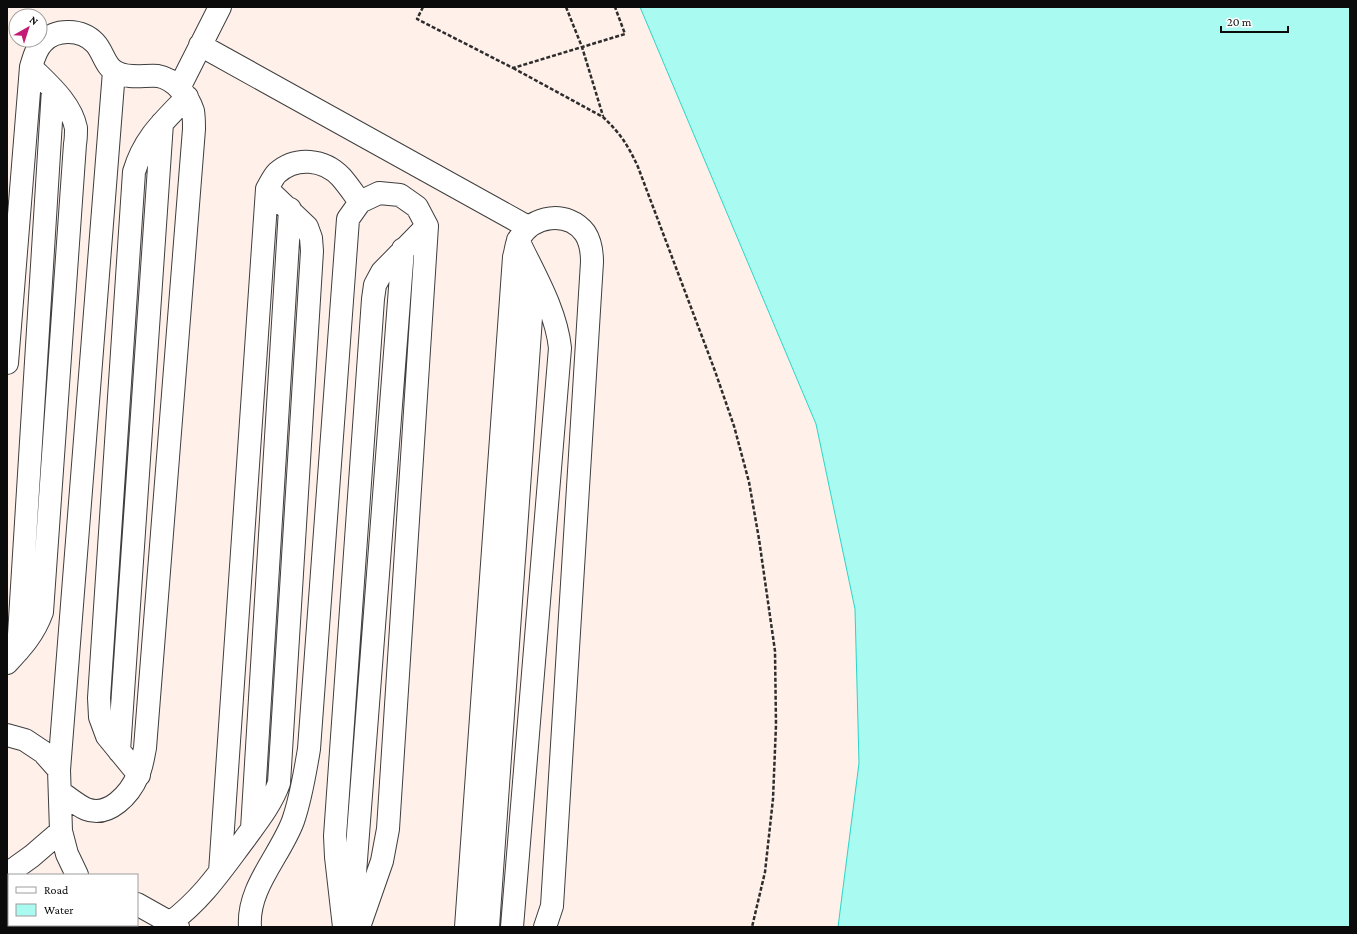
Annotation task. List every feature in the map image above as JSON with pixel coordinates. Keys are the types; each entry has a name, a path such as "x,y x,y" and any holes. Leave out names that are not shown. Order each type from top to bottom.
{"lane":[{"path":"139,775 107,736 100,718 98,698 134,180 138,159 144,146 152,134 162,124 183,92 200,45 220,7"},
{"path":"7,363 31,67 35,53 43,41 55,34 69,31 83,34 95,43 114,71 121,75 159,76 170,81 183,92 193,112 194,130 145,748 139,775 118,804 101,811 86,809 60,792"},
{"path":"200,45 523,233 534,274 553,316 558,332 560,348 512,927"},
{"path":"13,657 37,627 42,612 76,129 72,114 64,102 31,67"},
{"path":"77,874 67,854 61,831 59,770 114,71"},
{"path":"220,872 267,189 276,174 292,164 310,161 327,166 341,177 360,202"},
{"path":"138,905 174,925 203,894 252,829 274,797 279,783 312,238 307,227 267,189"},
{"path":"250,927 249,918 252,901 293,821 302,789 309,749 348,219 360,202 379,193 400,195 417,207 427,226 388,829 382,861 359,927"},
{"path":"466,927 514,257 523,233 542,220 557,218 572,222 584,233 591,247 592,262 552,906 545,927"},
{"path":"344,927 335,836 373,299 375,285 382,272 427,226"},
{"path":"350,927 403,250"},
{"path":"488,927 534,274"},
{"path":"7,735 25,740 43,752 59,770"},
{"path":"7,874 32,856 61,831"}],"path":[{"path":"423,7 417,19 513,68 603,117 614,128 628,146 638,167 716,371 734,426 749,482 759,539 775,651 776,725 773,799 765,872 752,927"},
{"path":"566,7 582,47 603,117"},
{"path":"513,68 625,34 615,7"}],"water":[{"path":"640,7 1350,7 1350,927 838,927 859,763 855,609 816,424"}]}
